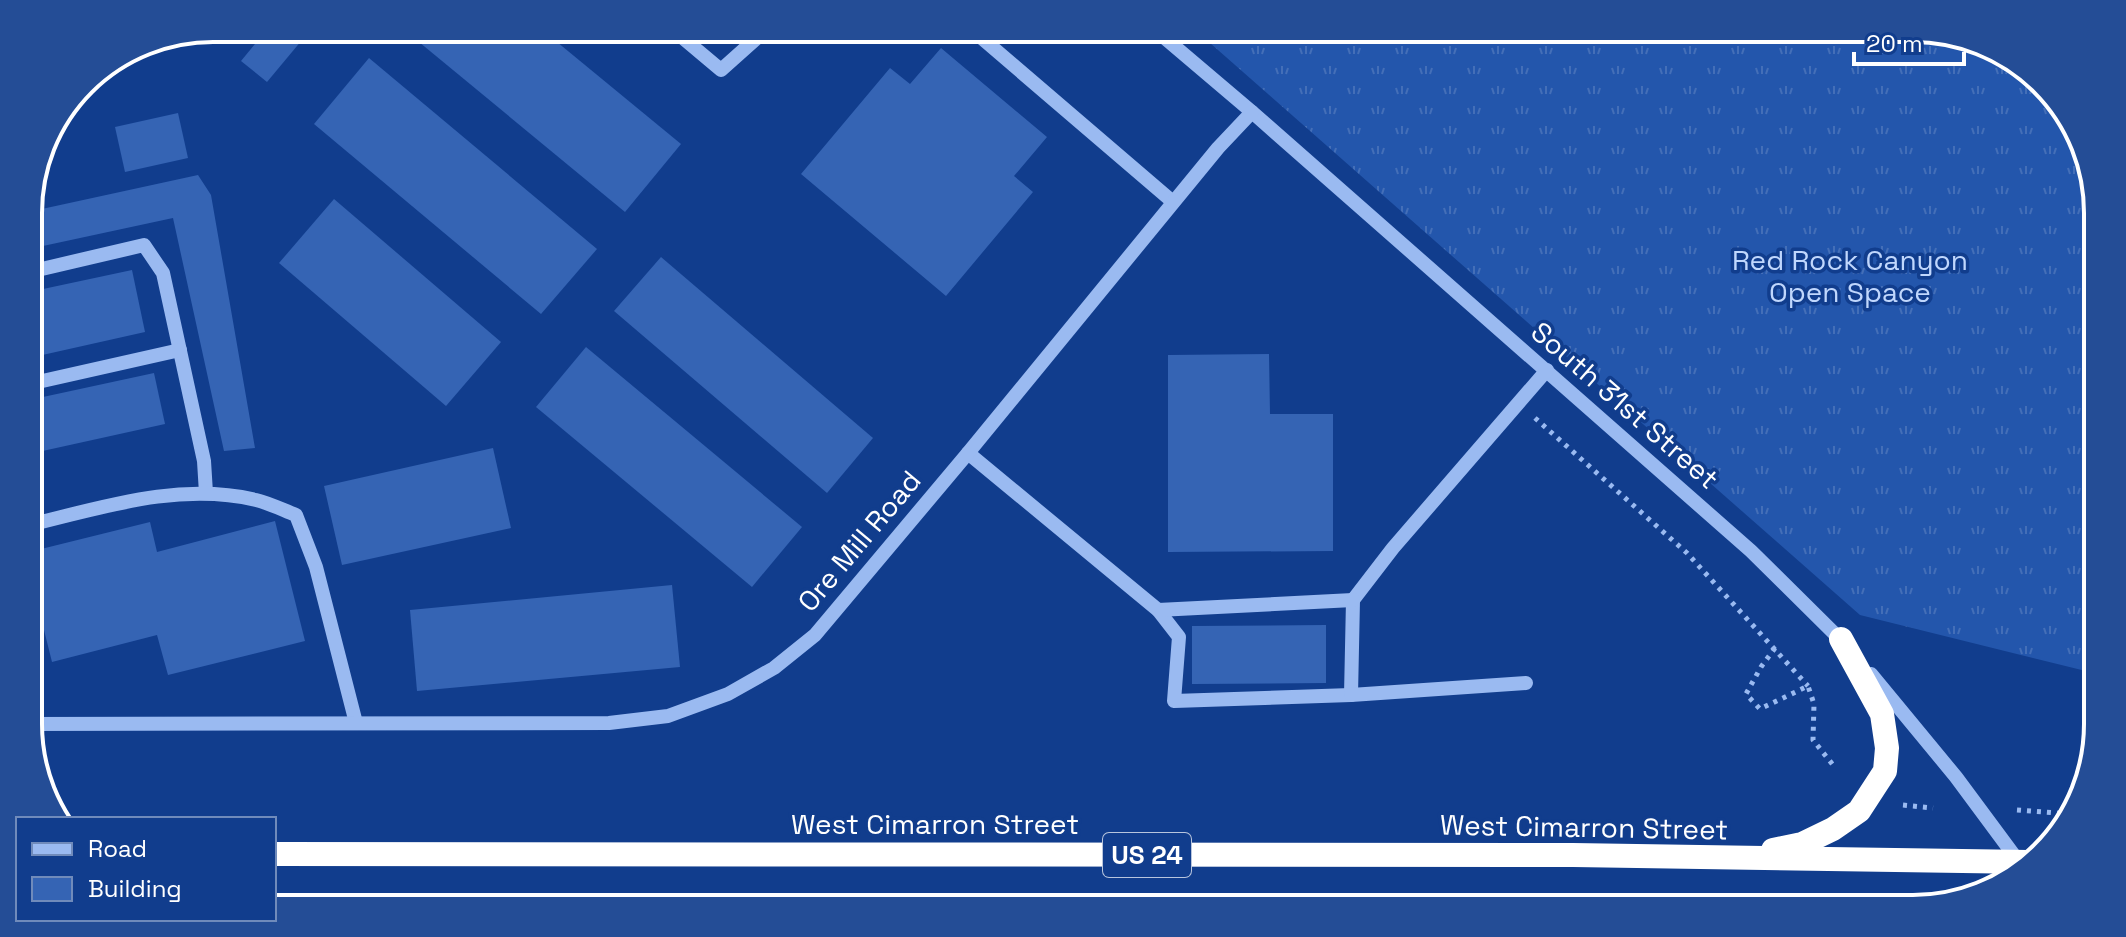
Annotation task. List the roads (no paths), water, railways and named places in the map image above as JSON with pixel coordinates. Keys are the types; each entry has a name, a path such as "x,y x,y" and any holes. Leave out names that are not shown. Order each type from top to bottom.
{"highway":[{"path":"1727,859 1802,844 1833,829 1859,811 1885,771 1887,748 1882,714 1841,639"},
{"name":"West Cimarron Street","path":"276,854 1573,855 2014,862"}],"street":[{"path":"688,42 721,70 752,42"},
{"path":"986,42 1173,202"},
{"name":"South 31st Street","path":"1170,42 1751,551 1841,639 2020,857"},
{"name":"Ore Mill Road","path":"42,724 609,723 668,716 728,694 774,668 815,635 1218,148 1252,112"},
{"path":"42,269 144,245 163,273 204,461 206,493"},
{"path":"42,381 180,350"},
{"path":"1351,695 1353,600 1393,548 1547,370"},
{"path":"968,453 1158,610 1179,637 1174,701 1351,695 1526,683"},
{"path":"42,522 147,496 206,493 257,500 296,515 316,567 356,723"},
{"path":"1158,610 1353,600"}],"park label":[{"name":"Red Rock Canyon Open Space","path":"1850,276"}]}
